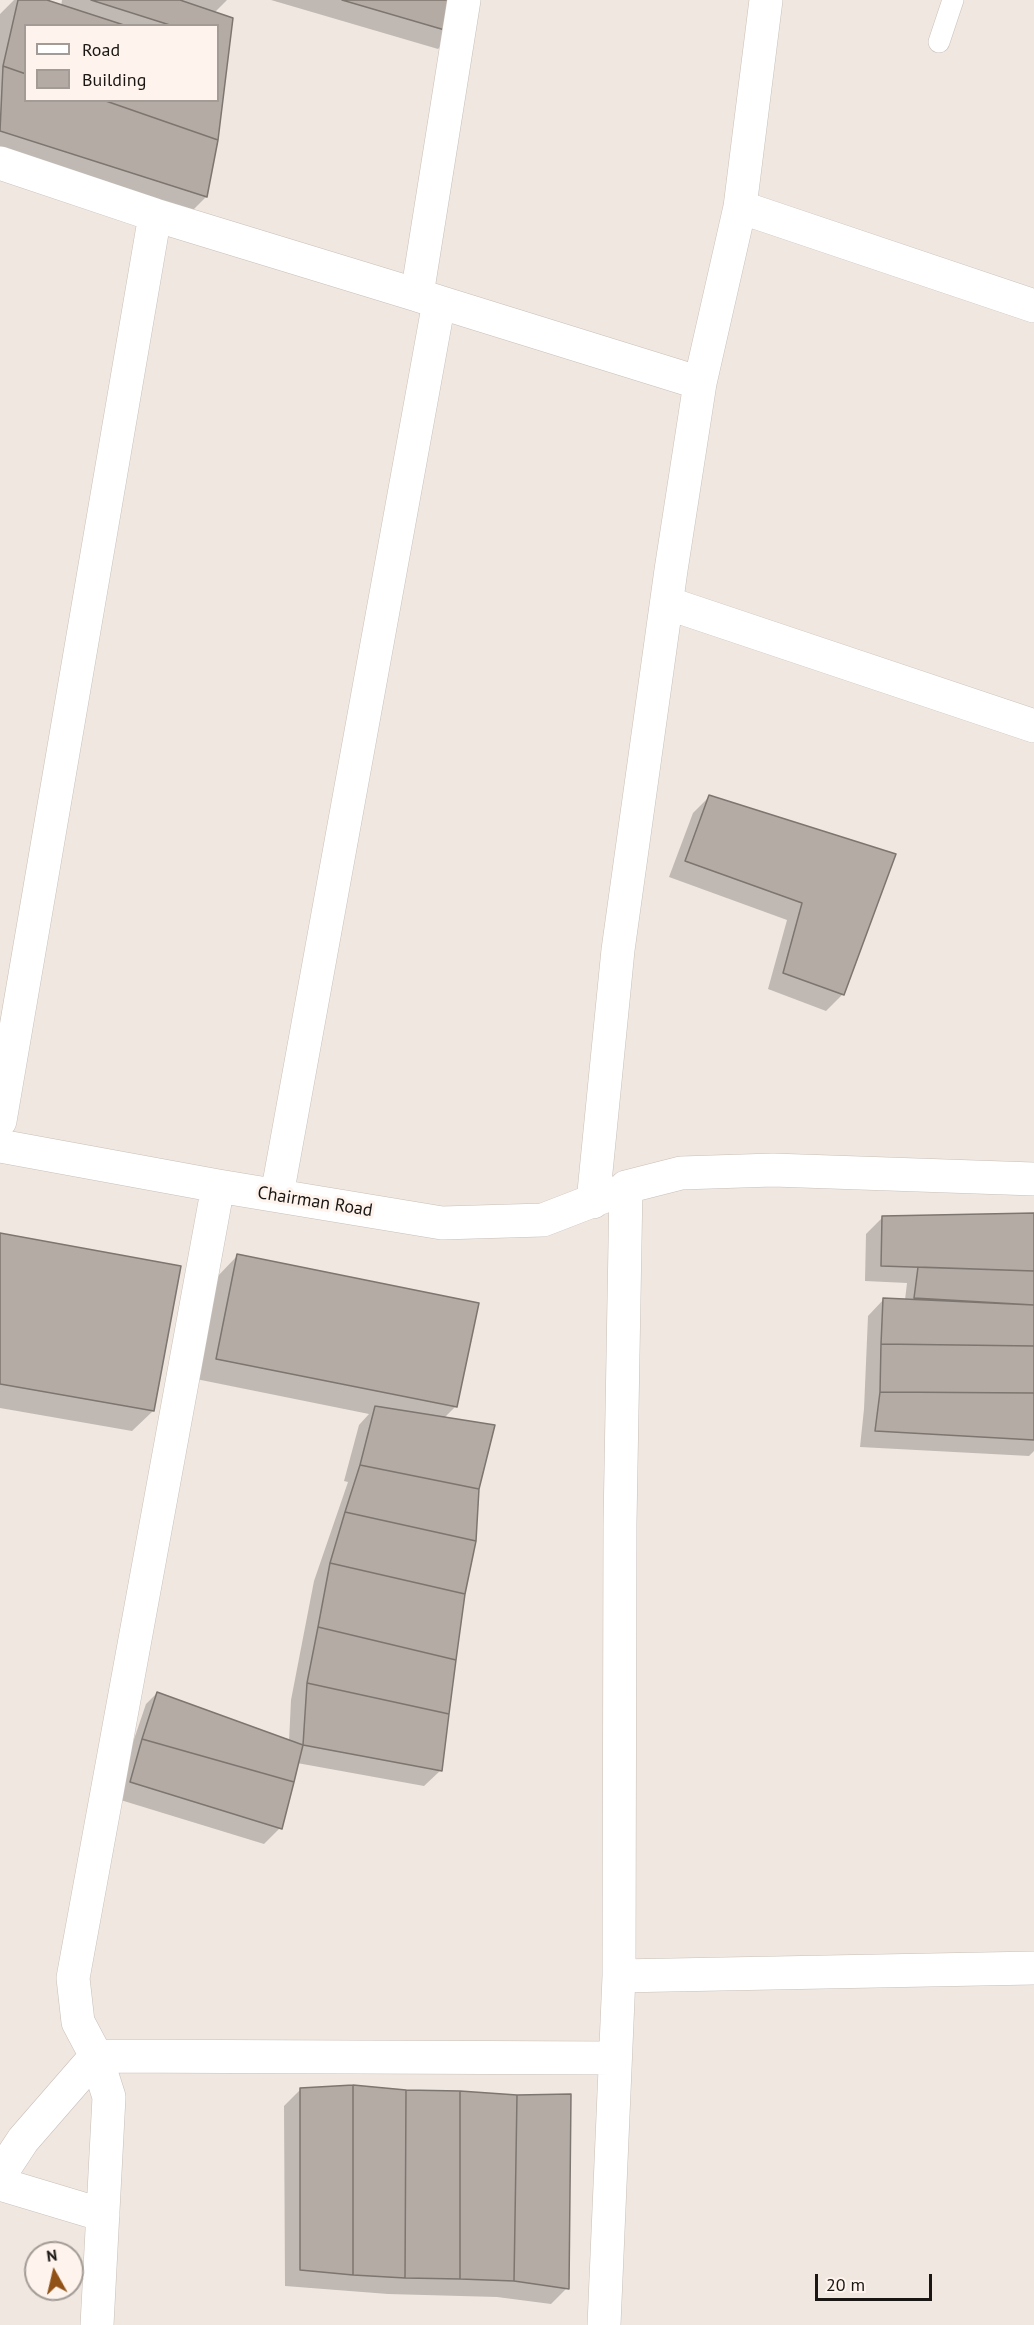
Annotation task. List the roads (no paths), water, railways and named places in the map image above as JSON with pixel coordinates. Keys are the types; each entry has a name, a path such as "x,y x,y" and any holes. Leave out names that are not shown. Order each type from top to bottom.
{"street":[{"path":"277,1195 428,298 464,0"},
{"path":"593,1202 618,950 667,603 700,383 741,207 766,0"},
{"path":"0,163 155,215 700,383"},
{"path":"741,207 1034,306"},
{"path":"0,1121 155,215"},
{"path":"667,603 1034,726"},
{"name":"Chairman Road","path":"0,1146 218,1186 442,1223 543,1220 626,1187 681,1173 773,1170 1034,1179"},
{"path":"97,2325 109,2097 96,2056 78,2022 73,1978 218,1186"},
{"path":"604,2325 619,1976 620,1523 626,1187"},
{"path":"619,1976 1034,1968"},
{"path":"0,2175 23,2140 96,2056 615,2058"},
{"path":"0,2184 104,2215"}],"lane":[{"path":"939,42 953,0"}]}
